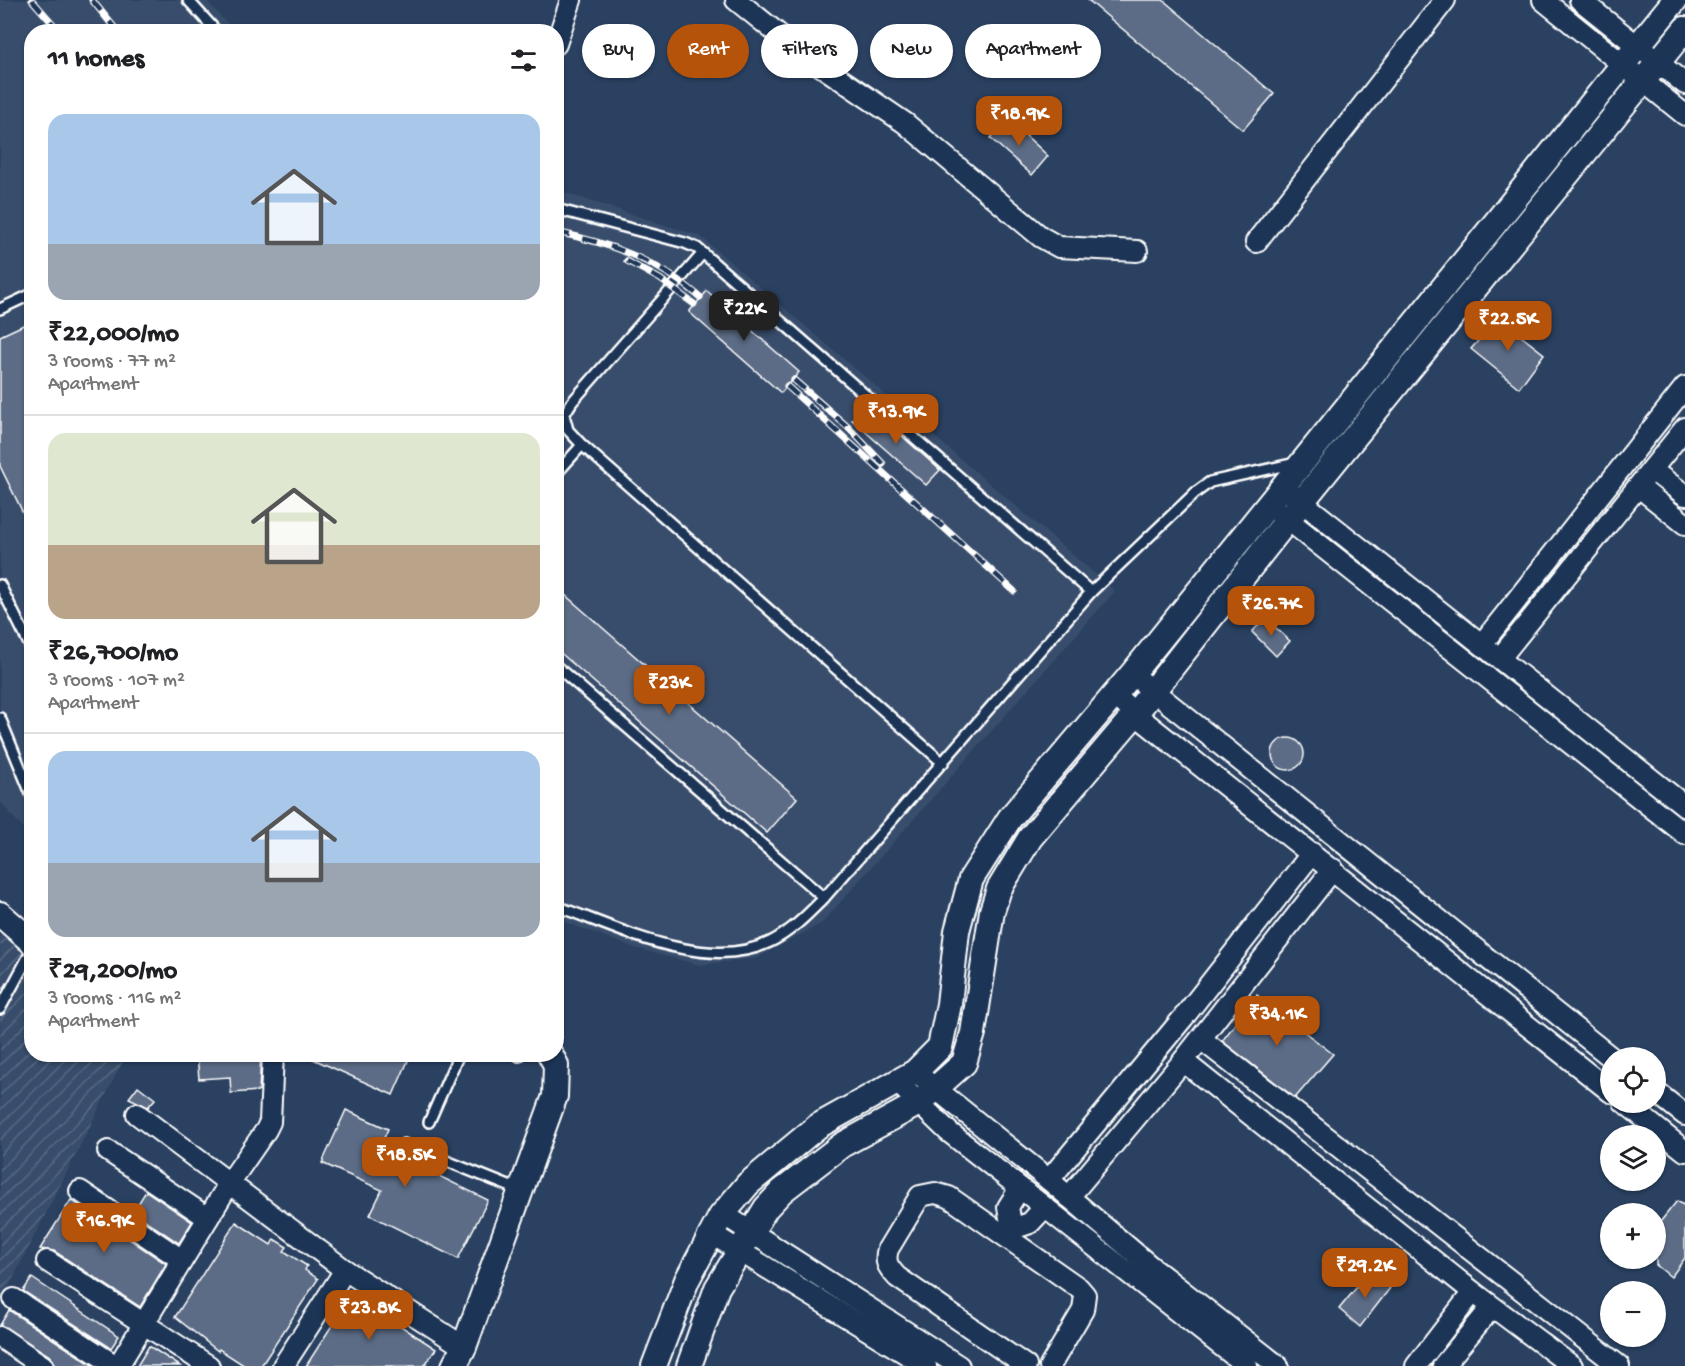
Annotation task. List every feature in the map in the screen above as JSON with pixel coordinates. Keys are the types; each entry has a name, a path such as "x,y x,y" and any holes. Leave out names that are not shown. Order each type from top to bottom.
{"street":[{"path":"563,24 571,0"},
{"path":"736,0 802,53 905,123 1041,237 1059,247 1137,251"},
{"path":"1256,242 1445,0"},
{"path":"1543,0 1630,55 1650,71 1685,115"},
{"path":"1581,0 1630,55"},
{"path":"654,1366 687,1280 718,1224 748,1184 818,1126 906,1077 940,1047 949,1004 957,931 971,879 1010,818 1132,674 1674,0"},
{"path":"689,1366 717,1288 765,1208 782,1191 842,1145 928,1097 964,1063 973,1033 992,911 999,889 1030,838 1135,714 1295,510 1685,29"},
{"path":"1650,71 1685,84"},
{"path":"1482,644 1685,387"},
{"path":"1500,658 1685,428"},
{"path":"1644,440 1685,495"},
{"path":"1639,487 1685,524"},
{"path":"1276,495 1685,834"},
{"path":"1295,510 1482,644 1685,806"},
{"path":"1132,674 1600,1048"},
{"path":"1114,694 1135,714 1600,1083"},
{"path":"1049,1180 1183,1018 1312,853"},
{"path":"1068,1197 1201,1039 1333,869"},
{"path":"3,922 24,936"},
{"path":"1201,1039 1585,1338 1614,1366"},
{"path":"1183,1061 1492,1307 1572,1366"},
{"path":"14,1299 117,1366 230,1182 270,1122 273,1062"},
{"path":"137,1114 459,1357 555,1096 554,1062"},
{"path":"906,1077 928,1097 1049,1180 1278,1366"},
{"path":"928,1097 949,1132 1247,1366"},
{"path":"1666,1100 1685,1115"},
{"path":"1638,1113 1685,1151"},
{"path":"108,1151 208,1218"},
{"path":"1010,1234 1008,1207 1020,1188"},
{"path":"80,1191 182,1260"},
{"path":"1026,1366 897,1277 888,1267 885,1258 920,1196 927,1194 949,1197 1010,1234 1085,1295 1083,1310 1050,1366"},
{"path":"1010,1234 1030,1223 1044,1208"},
{"path":"718,1224 960,1366"},
{"path":"744,1240 926,1366"},
{"path":"47,1261 209,1366"},
{"path":"283,1366 345,1270"},
{"path":"1416,1366 1473,1292"},
{"path":"1443,1366 1492,1307"},
{"path":"0,1337 43,1366"},
{"path":"1540,1342 1585,1338"}],"lane":[{"path":"188,0 210,24"},
{"path":"564,211 685,243 703,253 1090,592"},
{"path":"703,253 566,411 564,419 568,430 582,446 943,763"},
{"path":"0,309 24,298"},
{"path":"564,465 582,446"},
{"path":"564,909 687,950 716,954 745,950 770,942 790,929 824,898 1090,592 1210,482 1304,461"},
{"path":"0,585 24,634"},
{"path":"564,673 824,898"},
{"path":"0,718 24,776"},
{"path":"0,1009 24,965"},
{"path":"429,1122 455,1062"},
{"path":"404,1144 521,1191"}],"shaded area":[{"path":"0,0 206,0 228,24 24,24 24,830 0,801"},
{"path":"564,193 700,236 1115,591 822,923 757,958 699,965 635,948 564,922"},
{"path":"0,925 24,944 24,1062 122,1062 0,1304"}],"building":[{"path":"1088,0 1163,0 1274,94 1243,130"},
{"path":"1007,118 1048,156 1032,175 990,138"},
{"path":"707,291 799,372 781,393 689,312"},
{"path":"1498,318 1544,354 1519,388 1471,349"},
{"path":"24,325 24,515 0,466 0,336"},
{"path":"866,404 940,470 926,485 852,420"},
{"path":"564,594 797,798 767,833 564,656"},
{"path":"1265,618 1290,641 1276,656 1252,632"},
{"path":"1288,738 1299,743 1304,754 1299,765 1288,770 1277,765 1272,754 1277,743"},
{"path":"1257,995 1333,1054 1295,1098 1222,1041"},
{"path":"198,1062 261,1062 259,1091 231,1093 230,1077 199,1079"},
{"path":"320,1062 407,1062 393,1095"},
{"path":"138,1086 155,1099 148,1107 129,1098"},
{"path":"346,1110 388,1129 380,1147 488,1200 458,1259 370,1215 382,1190 322,1163"},
{"path":"146,1191 192,1222 179,1243 133,1212"},
{"path":"71,1200 166,1264 140,1307 54,1251 40,1249"},
{"path":"1677,1201 1685,1206 1685,1258 1671,1277 1661,1269 1666,1269 1666,1215"},
{"path":"236,1222 271,1245 274,1239 287,1247 284,1251 307,1266 305,1270 318,1279 261,1366 245,1366 219,1349 218,1351 175,1317"},
{"path":"1370,1271 1390,1288 1360,1327 1339,1309"},
{"path":"32,1278 119,1336 111,1348 23,1291"},
{"path":"352,1294 436,1349 424,1366 306,1366"},
{"path":"9,1310 94,1366 55,1366 50,1356 0,1325"},
{"path":"149,1346 180,1366 137,1366"}],"railway":[{"path":"32,0 53,24"},
{"path":"92,0 112,24"},
{"path":"564,234 633,255 668,273 700,297"},
{"path":"627,261 660,279 694,304"},
{"path":"794,380 849,428 883,464"},
{"path":"787,386 1014,591"}]}
